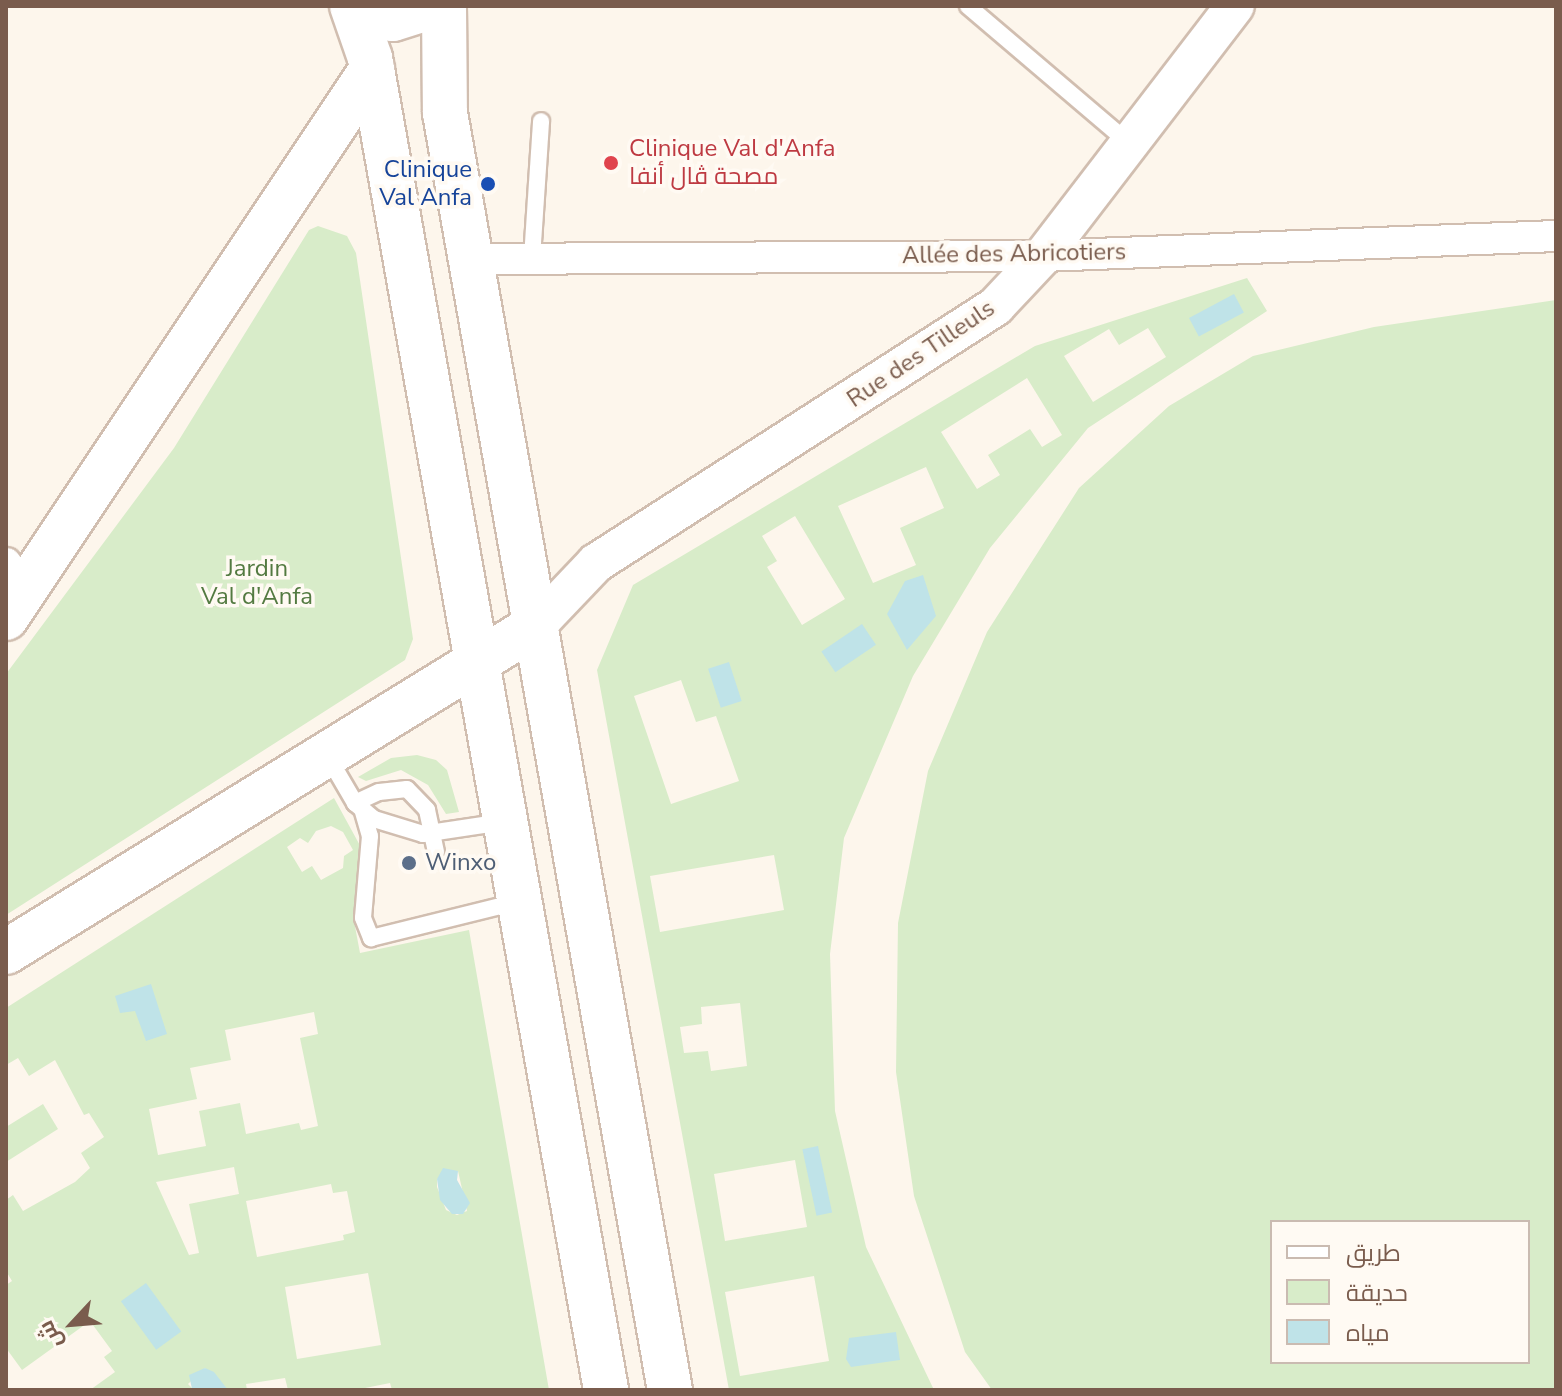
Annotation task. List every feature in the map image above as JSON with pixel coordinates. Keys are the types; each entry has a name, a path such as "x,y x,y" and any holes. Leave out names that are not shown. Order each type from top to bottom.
{"main road":[{"path":"352,6 372,69 606,1390"},
{"path":"360,6 393,19 434,6"},
{"path":"444,6 445,113 670,1390"},
{"path":"13,591 372,69"},
{"path":"6,952 537,625"}],"street":[{"name":"Rue des Tilleuls","path":"537,625 596,563 971,324 1043,256 1235,6"},
{"name":"Allée des Abricotiers","path":"471,259 1043,256 1556,236"}],"lane":[{"path":"968,6 1128,142"},
{"path":"532,258 541,121"},
{"path":"326,753 359,808 370,836 363,918 367,932 378,940 450,912 519,902"},
{"path":"359,808 379,792 407,789 420,797 436,852"},
{"path":"359,808 413,831 432,832 505,822"}],"green space":[{"name":"Jardin Val d'Anfa","path":"318,226 347,236 356,253 413,639 405,660 6,915 6,674 174,448 309,230"},
{"path":"1247,278 1267,311 1088,428 990,548 913,676 844,838 830,954 835,1111 866,1247 934,1390 729,1390 597,670 633,585 1035,346","holes":["1148,328 1166,357 1093,402 1064,356 1109,329 1119,345","1027,378 1062,435 1042,447 1030,429 988,455 1000,475 977,489 941,432","926,467 944,508 900,528 916,565 873,583 838,506","795,516 845,599 802,625 767,567 777,561 762,536","681,680 696,722 716,716 739,781 671,804 634,696","774,855 784,910 660,932 650,876","740,1003 747,1066 711,1071 708,1051 684,1053 680,1027 702,1024 701,1007","795,1160 807,1227 725,1241 714,1174","814,1276 829,1361 740,1376 725,1292"]},
{"path":"1556,300 1556,1390 992,1390 965,1352 914,1196 896,1072 898,923 928,771 987,632 1079,488 1169,406 1253,356 1374,327"},
{"path":"417,755 436,760 447,770 459,812 446,814 428,785 401,770 366,781 358,777 391,758"},
{"path":"334,798 363,851 354,921 360,953 469,930 549,1390 392,1390 390,1383 355,1390 288,1390 285,1378 246,1384 247,1390 228,1390 205,1368 188,1384 194,1390 90,1390 115,1372 104,1357 112,1351 90,1321 22,1370 6,1348 6,1285 12,1281 6,1271 6,1200 13,1195 23,1211 75,1182 90,1168 81,1153 104,1137 89,1113 84,1115 55,1060 29,1076 18,1058 6,1065 6,1008","holes":["331,826 343,832 353,850 344,856 343,868 321,880 312,866 302,872 287,847 300,838 308,843 316,831","314,1012 318,1034 300,1038 318,1126 301,1130 299,1123 246,1134 240,1103 199,1111 206,1146 158,1155 149,1109 197,1099 190,1068 231,1060 225,1030","234,1167 239,1194 189,1204 199,1253 189,1255 156,1182","458,1171 467,1211 457,1215 446,1210 437,1179","331,1184 333,1193 347,1191 355,1232 343,1235 344,1240 257,1257 246,1201","368,1273 381,1345 297,1359 285,1287"]},
{"path":"43,1104 58,1129 6,1162 6,1127"}],"water":[{"path":"1234,294 1244,313 1199,336 1189,318"},
{"path":"923,575 936,616 907,650 887,614 905,581"},
{"path":"862,624 876,645 835,672 821,651"},
{"path":"729,662 742,701 721,708 708,669"},
{"path":"151,984 167,1034 146,1041 135,1011 120,1013 115,996"},
{"path":"818,1146 832,1213 816,1216 802,1149"},
{"path":"443,1168 458,1171 457,1180 470,1203 463,1214 452,1214 440,1200 437,1179"},
{"path":"146,1283 181,1332 156,1350 121,1301"},
{"path":"896,1332 900,1360 851,1367 846,1359 849,1338"},
{"path":"205,1368 214,1372 228,1390 192,1389 189,1375"}],"place":[{"name":"Clinique Val d'Anfa مصحة ڤال أنفا","path":"611,163"},
{"name":"Clinique Val Anfa","path":"488,184"},
{"name":"Winxo","path":"409,863"}]}
